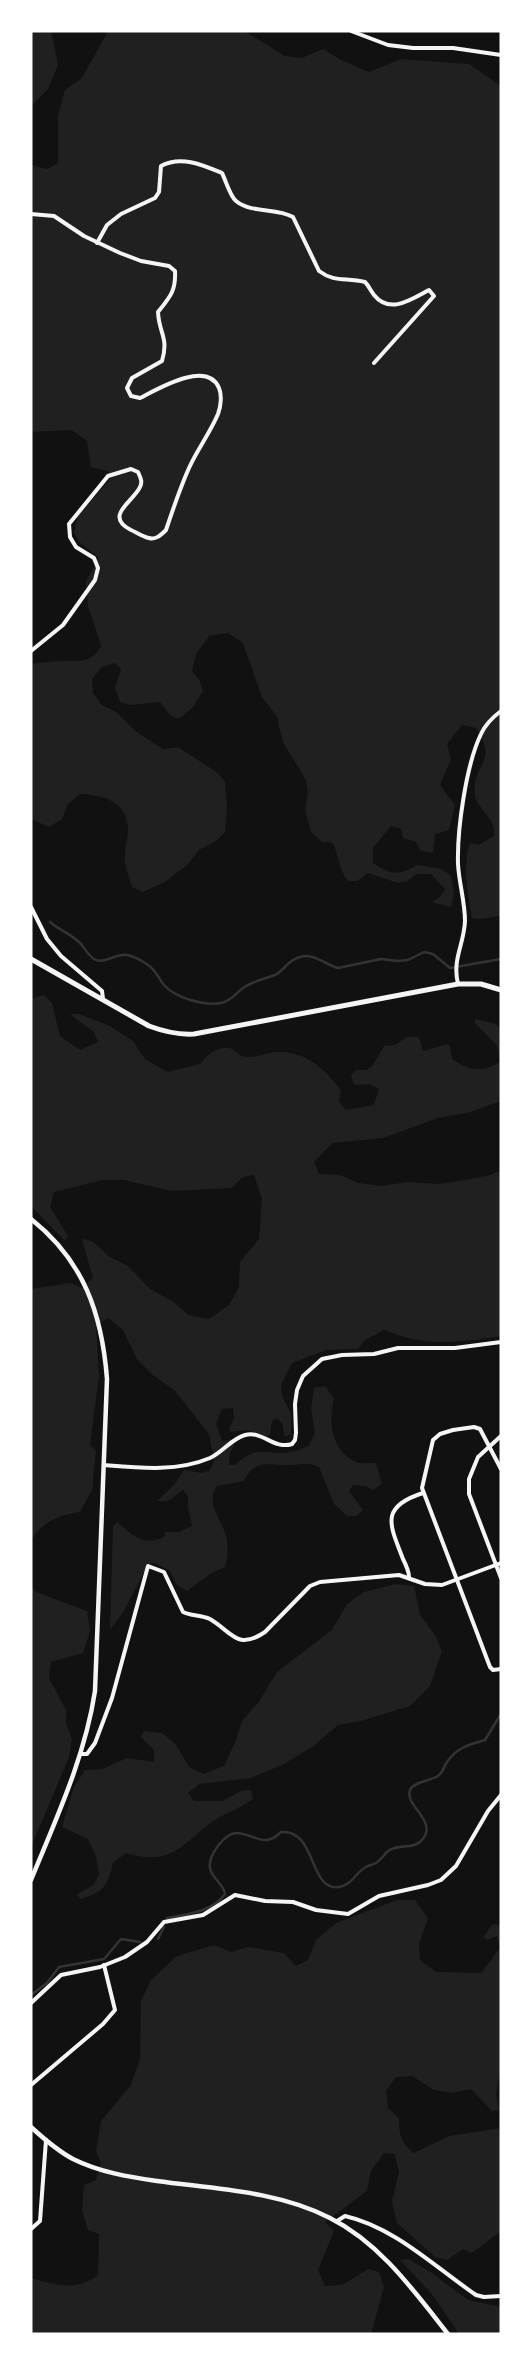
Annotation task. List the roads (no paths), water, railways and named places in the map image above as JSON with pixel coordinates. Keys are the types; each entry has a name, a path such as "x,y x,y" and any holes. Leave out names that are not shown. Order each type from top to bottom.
{"main road":[{"path":"31,959 129,1015 166,1033 194,1034 458,984 481,984 501,990"}],"street":[{"path":"351,31 388,45 413,48 452,48 501,55"},
{"path":"97,243 107,225 121,214 154,198 159,192 161,166 177,161 202,165 222,173 235,201 246,206 286,213 293,217 319,271 327,277 364,282 375,296 392,305 401,305 429,290 434,296 374,363"},
{"path":"31,214 54,216 97,243 141,261 169,266 174,271 176,284 170,297 158,312 158,322 166,346 162,361 132,378 127,388 131,396 140,398 163,386 195,376 207,377 218,385 221,394 219,412 189,467 166,530 158,537 150,538 124,526 120,518 120,512 140,487 142,479 138,472 131,469 108,476 76,513 69,524 70,537 76,547 94,558 98,568 94,580 63,625 31,651"},
{"path":"458,984 455,963 463,936 465,920 458,864 459,839 466,791 475,749 482,732 501,710"},
{"path":"31,907 47,939 71,966 102,991 103,999"},
{"path":"31,1219 60,1246 78,1271 98,1318 105,1349 107,1379 95,1691 90,1722 80,1754 31,1880"},
{"path":"104,1465 173,1467 208,1459 237,1438 251,1434 276,1445 292,1444 296,1433 295,1404 297,1390 303,1376 322,1359 342,1355 374,1354 398,1348 455,1348 501,1342"},
{"path":"501,1469 480,1428 474,1427 440,1434 432,1440 424,1472 423,1493 490,1667 493,1670 501,1669"},
{"path":"501,1436 478,1457 469,1479 469,1494 498,1564 501,1578"},
{"path":"409,1577 390,1521 394,1510 402,1502 423,1493"},
{"path":"80,1754 87,1754 95,1743 112,1698 148,1566 164,1572 183,1612 210,1620 233,1638 239,1640 256,1638 265,1632 310,1586 320,1582 366,1579 388,1575 409,1577 425,1584 442,1585 498,1564"},
{"path":"31,2003 61,1975 125,1958 140,1949 164,1922 203,1915 235,1895 266,1901 293,1902 316,1910 348,1914 379,1896 428,1885 441,1880 456,1866 488,1811 501,1795"},
{"path":"31,2085 103,2024 115,2010 104,1965"},
{"path":"31,2127 74,2159 98,2169 130,2177 271,2197 306,2206 337,2221 352,2230 376,2250 404,2279 448,2334"},
{"path":"31,2229 40,2221 46,2140"},
{"path":"337,2221 345,2216 358,2219 414,2249 476,2295 484,2297 501,2296"}],"waterway":[{"path":"50,922 76,939 94,959 102,961 123,955 132,956 151,967 164,985 175,994 191,1000 214,1004 228,1001 243,988 275,975 296,958 303,956 315,958 338,968 381,959 408,960 424,952 433,954 450,968 501,959"},
{"path":"167,1918 206,1908 220,1900 225,1894 223,1887 211,1872 210,1863 218,1846 232,1834 243,1834 264,1840 275,1837 281,1832 293,1834 301,1840 307,1849 322,1880 329,1886 339,1887 350,1882 362,1869 378,1862 391,1849 417,1844 426,1834 426,1827 412,1802 410,1790 418,1783 442,1773 451,1757 459,1750 485,1740 501,1714"},
{"path":"158,1939 164,1927"},
{"path":"31,1995 47,1983 59,1967 104,1959 121,1939 140,1942"}]}
